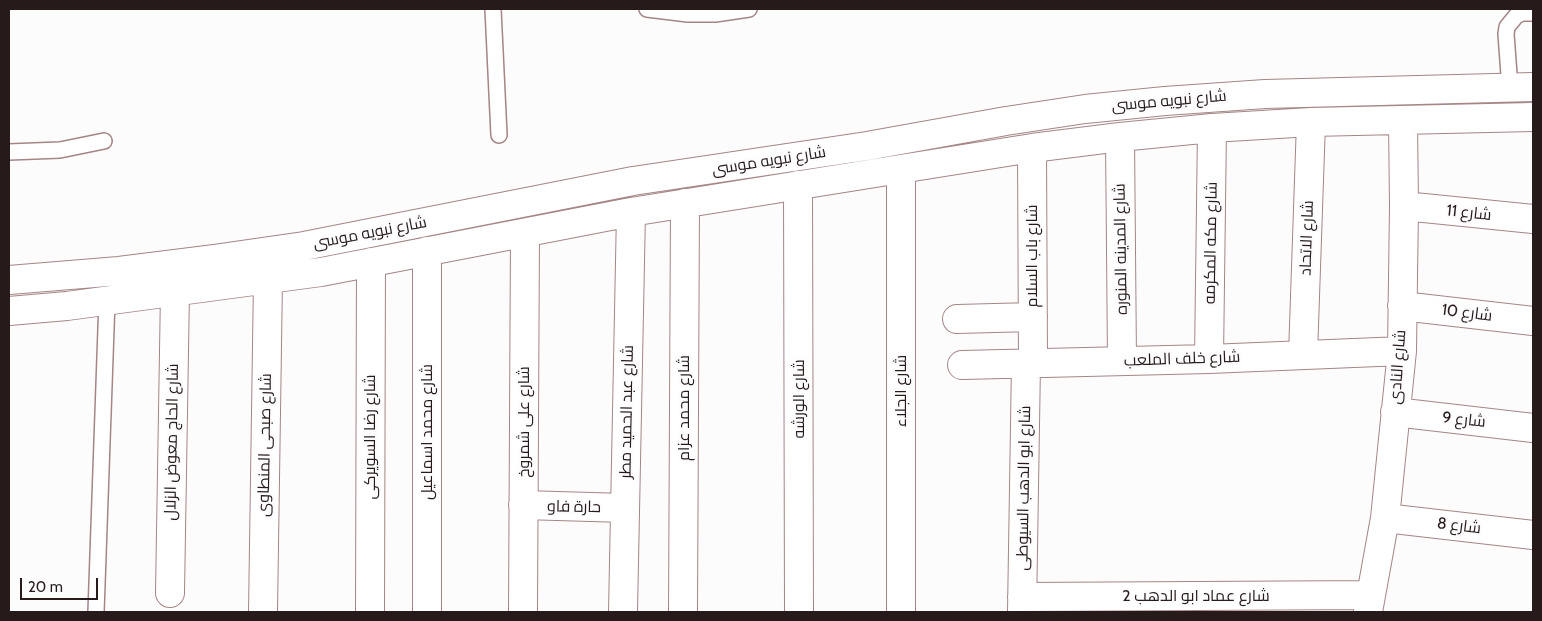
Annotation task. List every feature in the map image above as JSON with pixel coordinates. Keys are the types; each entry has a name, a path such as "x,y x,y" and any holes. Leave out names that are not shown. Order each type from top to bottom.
{"street":[{"name":"شارع نبويه موسى","path":"9,280 119,271 304,246 633,181 867,146 1006,120 1085,109 1173,100 1265,94 1521,87"},
{"name":"شارع نبويه موسى","path":"9,311 68,306 321,272 631,212 1032,148 1212,128 1310,122 1533,117"},
{"name":"شارع النادى","path":"1370,603 1385,518 1402,352 1404,120"},
{"name":"شارع الاتحاد","path":"1303,355 1310,122"},
{"name":"شارع مكه المكرمه","path":"1209,359 1212,128"},
{"name":"شارع المدينه المنوره","path":"1120,137 1122,361"},
{"name":"شارع باب السلام","path":"1030,363 1033,316 1032,148"},
{"name":"شارع الجلاء","path":"900,612 901,170"},
{"name":"شارع الورشه","path":"798,185 799,612"},
{"name":"شارع محمد عزام","path":"683,612 684,203"},
{"name":"شارع 11","path":"1404,206 1533,219"},
{"name":"شارع عبد الحميد مطر","path":"623,612 631,212"},
{"name":"شارع على شمروخ","path":"523,612 525,232"},
{"name":"شارع محمد اسماعيل","path":"427,251 427,612"},
{"name":"شارع رضا السويركى","path":"370,612 371,262"},
{"name":"شارع صبحى المنطاوى","path":"263,612 268,279"},
{"name":"شارع الحاج معوض الزلال","path":"170,593 175,291"},
{"name":"شارع 10","path":"1402,306 1533,321"},
{"path":"956,319 1033,316"},
{"name":"شارع خلف الملعب","path":"962,365 1402,352"},
{"name":"شارع ابو الدهب السيوطى","path":"1022,604 1030,363"},
{"name":"شارع 9","path":"1395,412 1533,428"},
{"name":"حارة فاو","path":"523,505 625,508"},
{"name":"شارع 8","path":"1385,518 1533,535"},
{"name":"شارع عماد ابو الدهب 2","path":"1022,604 1370,603"}],"lane":[{"path":"494,9 499,136"},
{"path":"647,9 688,14 715,14 749,9"},
{"path":"1521,87 1506,34 1507,27 1516,16 1522,13 1533,13"},
{"path":"9,152 60,150 104,141"},
{"path":"96,612 108,300"}]}
